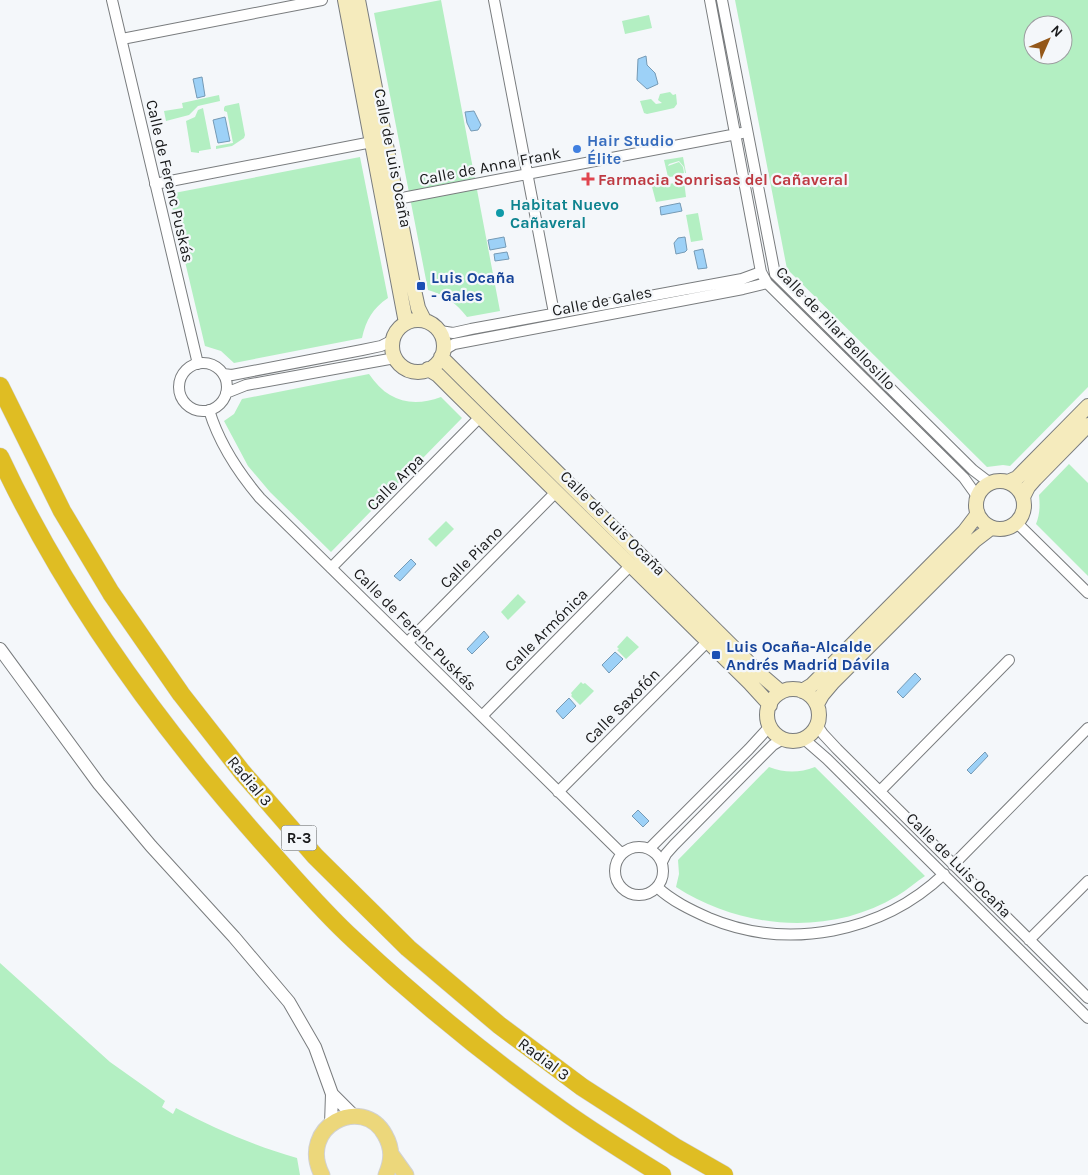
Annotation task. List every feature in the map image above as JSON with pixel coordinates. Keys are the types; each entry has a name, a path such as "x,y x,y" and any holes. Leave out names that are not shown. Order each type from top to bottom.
{"highway":[{"name":"Radial 3","path":"0,386 62,511 111,593 181,694 242,772 315,856 408,948 499,1025 582,1087 675,1147 724,1175"},
{"name":"Radial 3","path":"0,457 51,554 106,641 164,724 222,797 282,864 352,939 487,1054 562,1110 662,1175"}],"main road":[{"name":"Calle de Luis Ocaña","path":"345,0 406,323"},
{"name":"Calle de Luis Ocaña","path":"358,0 418,308 424,320"},
{"path":"424,320 433,324 440,331 442,354 434,366 428,369 409,370 395,358 392,346 393,340 397,330 406,323 424,320"},
{"name":"Calle de Luis Ocaña","path":"442,354 735,650 781,692"},
{"name":"Calle de Luis Ocaña","path":"428,369 438,375 708,641 770,705"},
{"path":"1008,482 1017,478 1088,406"},
{"path":"1023,497 1008,482 990,483 980,490 977,496 977,515 991,528 1002,530 1017,523 1024,508 1023,497 1028,487 1088,425"},
{"path":"802,691 812,685 824,673 964,532 977,515"},
{"path":"817,704 833,682 917,597 974,540 991,528"},
{"path":"792,689 802,691 817,704 819,715 817,725 804,739 793,741 783,739 770,726 768,715 770,705 781,692 792,689"},
{"path":"318,1172 317,1144 325,1130 342,1118 355,1117 366,1119 383,1131 389,1142 392,1154 406,1175"},
{"path":"386,1175 392,1154"}],"street":[{"path":"122,39 322,0"},
{"path":"494,0 554,313"},
{"name":"Calle de Pilar Bellosillo","path":"710,0 761,272 767,283 964,478 977,496"},
{"name":"Calle de Pilar Bellosillo","path":"722,0 775,274 972,470 990,483"},
{"name":"Calle de Ferenc Puskás","path":"113,2 198,364"},
{"name":"Calle de Anna Frank","path":"397,199 748,132"},
{"path":"155,184 372,142"},
{"name":"Calle de Gales","path":"440,331 452,333 742,279 761,272"},
{"name":"Calle de Gales","path":"442,354 454,344 734,291 767,283"},
{"path":"223,374 232,375 362,350 381,346 393,340"},
{"path":"226,393 236,387 395,358"},
{"path":"205,363 212,365 223,374 227,386 226,393 220,404 209,410 201,411 187,405 180,392 181,377 191,366 205,363"},
{"name":"Calle de Ferenc Puskás","path":"209,410 231,458 248,483 331,568 622,854"},
{"name":"Calle Arpa","path":"331,568 480,417"},
{"name":"Calle Piano","path":"408,642 556,492"},
{"path":"1017,523 1088,593"},
{"name":"Calle Armónica","path":"482,716 631,565"},
{"name":"Calle Saxofón","path":"558,792 708,641"},
{"path":"0,649 105,791 289,1002 315,1047 332,1094 331,1124"},
{"path":"880,792 1009,660"},
{"name":"Calle de Luis Ocaña","path":"817,725 823,734 880,792 1088,998"},
{"path":"649,849 750,749 770,726"},
{"path":"954,865 1088,728"},
{"path":"662,862 659,856 649,849 635,847 618,858 615,876 620,886 636,895 648,894 657,887 662,878 662,862 666,854 759,759 783,739"},
{"name":"Calle de Luis Ocaña","path":"804,739 827,759 1088,1018"},
{"path":"657,887 694,912 729,925 764,933 806,934 846,928 879,917 912,899 944,874"},
{"path":"1029,940 1088,881"},
{"path":"332,1094 355,1117"}],"green space":[{"path":"441,0 500,311 467,317 450,300 428,290 374,13"},
{"path":"735,0 1088,0 1088,387 1010,466 987,467 787,269"},
{"path":"649,15 652,28 625,34 622,21"},
{"path":"670,92 673,95 676,94 677,104 674,108 644,113 640,101 651,99 656,104 662,103 658,100 660,94"},
{"path":"219,95 220,101 198,106 189,115 166,121 164,111 183,108 182,103"},
{"path":"239,103 244,138 232,146 216,149 216,146 233,143 227,112 224,111 224,108 225,106"},
{"path":"203,108 211,149 199,151 199,153 191,152 186,121 195,117 198,110"},
{"path":"360,157 388,298 371,315 362,338 234,363 221,351 205,346 169,194"},
{"path":"683,157 686,173 684,167 679,161 668,166 679,162 683,167 684,173 680,174 680,176 668,177 664,160"},
{"path":"684,181 686,197 656,202 652,187 662,182 669,184"},
{"path":"698,213 703,240 691,242 686,215"},
{"path":"369,374 384,391 392,396 410,402 420,402 441,397 462,418 331,552 270,492 248,466 224,421 234,414 242,399"},
{"path":"1069,464 1088,483 1088,576 1036,524 1039,510 1039,495"},
{"path":"446,521 454,529 436,547 428,539"},
{"path":"518,594 526,602 508,620 501,612"},
{"path":"627,636 639,647 626,659 617,650 619,649 617,647"},
{"path":"581,682 594,691 580,705 571,696 571,693"},
{"path":"769,767 792,772 815,767 925,876 897,896 871,909 843,918 814,922 785,923 728,912 701,901 676,887 679,874 678,860"},
{"path":"0,963 110,1062 165,1101 162,1107 173,1114 176,1108 235,1136 297,1158 300,1175 0,1175"}],"water":[{"path":"646,56 647,65 655,73 658,84 647,89 637,80 638,59"},
{"path":"202,77 205,96 197,98 193,79"},
{"path":"474,111 481,125 478,130 471,131 465,112"},
{"path":"225,117 230,141 218,143 213,120"},
{"path":"680,203 682,211 661,215 660,207"},
{"path":"504,237 506,247 490,250 488,240"},
{"path":"685,237 687,250 676,254 674,243 678,238"},
{"path":"703,249 707,268 698,269 694,251"},
{"path":"507,252 509,259 495,261 494,254"},
{"path":"411,559 416,564 400,581 394,576"},
{"path":"484,631 489,637 472,654 467,649"},
{"path":"615,652 623,659 609,673 602,665"},
{"path":"915,673 921,679 903,698 897,692"},
{"path":"569,698 576,706 563,719 556,711"},
{"path":"985,752 988,756 971,774 967,770"},
{"path":"638,810 649,821 643,827 632,816"}],"place":[{"name":"Hair Studio Élite","path":"577,149"},
{"name":"Farmacia Sonrisas del Cañaveral","path":"588,179"},
{"name":"Habitat Nuevo Cañaveral","path":"500,213"},
{"name":"Luis Ocaña - Gales","path":"421,286"},
{"name":"Luis Ocaña-Alcalde Andrés Madrid Dávila","path":"716,655"}]}
